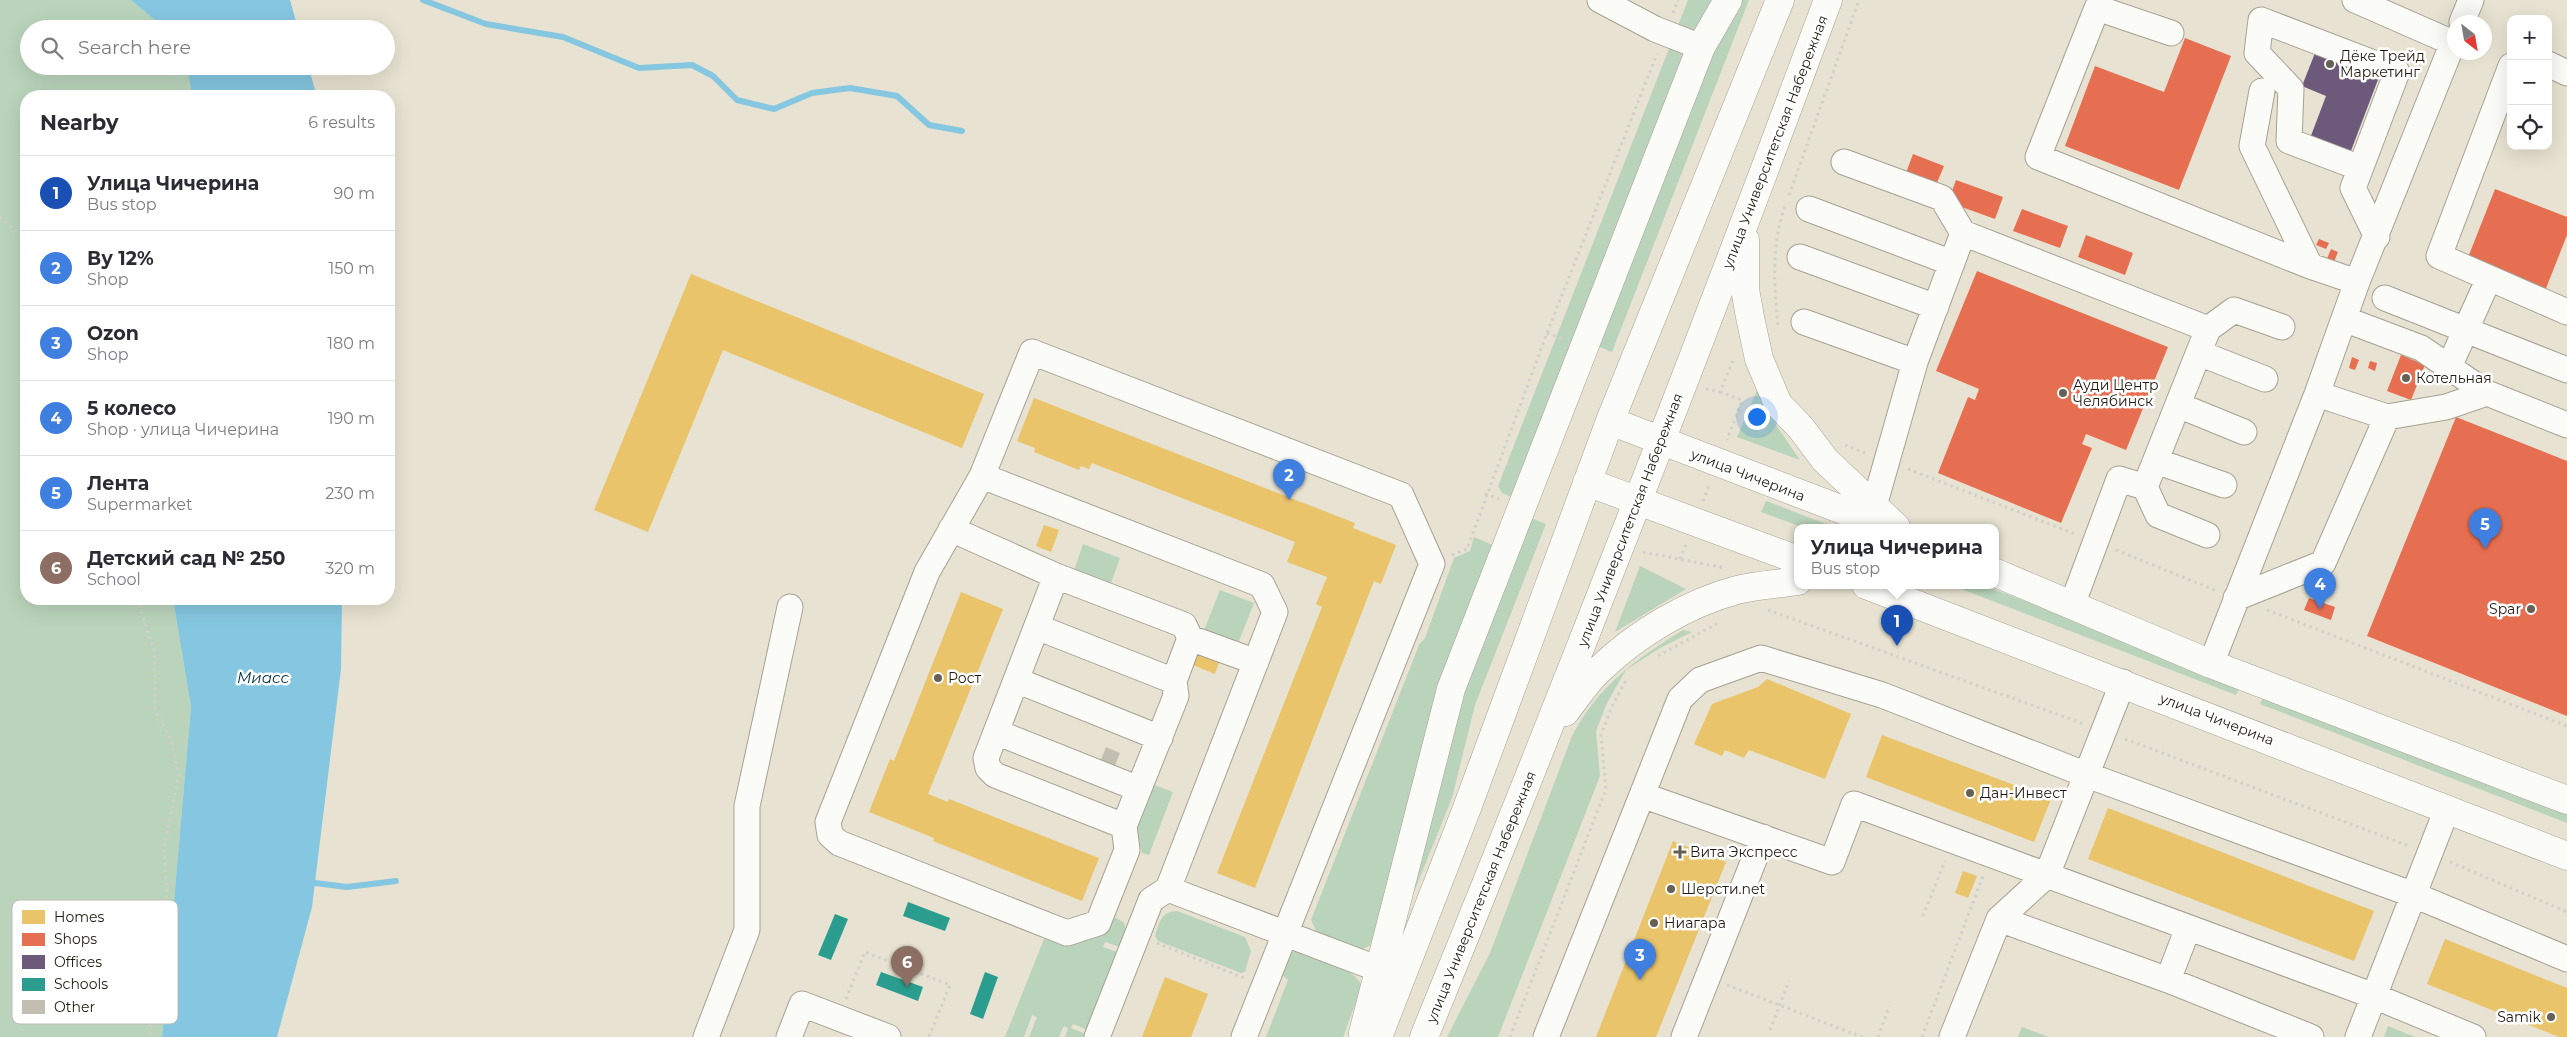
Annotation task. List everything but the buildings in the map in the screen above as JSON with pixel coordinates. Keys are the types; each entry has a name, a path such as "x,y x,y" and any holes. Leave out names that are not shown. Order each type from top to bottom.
{"main road":[{"path":"1362,1037 1381,970 1452,689 1701,47 1728,0"},
{"path":"1378,1037 1467,808 1610,420 1780,0"},
{"name":"улица Университетская Набережная","path":"1424,1037 1548,735 1619,547 1745,225 1828,0"},
{"path":"1745,225 1745,289 1750,318 1759,359 1778,404 1801,428 1825,460 1880,516 1892,524"},
{"name":"улица Чичерина","path":"1610,420 1661,441 1880,516"},
{"path":"1587,482 1794,559"},
{"path":"1999,574 2211,664 2567,800"},
{"path":"1548,735 1597,671 1639,638 1698,604 1740,589 1794,582"},
{"name":"улица Чичерина","path":"1879,589 2123,682 2567,856"}],"lane":[{"path":"1600,0 1665,34 1701,47"},
{"path":"2355,0 2447,32"},
{"path":"2465,15 2471,0"},
{"path":"2171,33 2097,8 2038,157 2310,266 2357,282"},
{"path":"2360,168 2289,141 2291,89 2257,54 2260,20 2397,72 2353,188 2377,237"},
{"path":"2211,664 2317,394 2357,282 2377,237 2447,58"},
{"path":"2552,66 2567,73"},
{"path":"2507,77 2439,256 2567,312"},
{"path":"2262,91 2252,146 2310,266"},
{"path":"1844,162 1942,198 1963,233 2208,329"},
{"path":"1809,209 1952,263"},
{"path":"1880,516 1888,461 1915,362 1963,233"},
{"path":"1800,257 1936,307"},
{"path":"2449,367 2490,278"},
{"path":"2385,298 2567,370"},
{"path":"2145,488 2208,329 2234,310 2282,328"},
{"path":"2344,319 2422,348 2487,393 2567,425"},
{"path":"1804,322 1915,362"},
{"path":"951,529 1056,576 1184,625 1190,638 1174,681 1176,696 1124,826 1127,850 1098,923 1068,933 840,843 830,835 828,822 927,572 951,529 982,476 1032,352 1401,495 1432,564 1244,1037"},
{"path":"2199,353 2265,379"},
{"path":"2317,394 2387,417 2446,407 2487,393"},
{"path":"2178,405 2244,432"},
{"path":"2236,598 2323,563 2387,417"},
{"path":"2156,461 2224,485"},
{"path":"982,476 1262,585 1275,612 1168,889 1151,900 1097,1037"},
{"path":"2072,605 2119,478 2145,488 2158,515 2207,535"},
{"path":"1056,576 986,758 988,768 995,775 1124,826"},
{"path":"706,1037 747,930 747,806 790,607"},
{"path":"1036,627 1174,681"},
{"path":"1190,638 1256,662"},
{"path":"1546,1037 1680,699 1700,680 1761,658 1882,695 2087,775 2414,895 2567,959"},
{"path":"1016,680 1160,738"},
{"path":"1952,1037 1999,920 2047,875 2123,682"},
{"path":"996,732 1139,789"},
{"path":"1642,795 1832,862 1854,804 2374,996 2473,1037"},
{"path":"2358,1037 2447,809"},
{"path":"1684,1037 1763,837"},
{"path":"1168,889 1381,970"},
{"path":"1999,920 2168,980 2312,1037"},
{"path":"2168,980 2188,928"},
{"path":"789,1037 802,1004 888,1037"}],"path":[{"path":"1522,507 1485,494 1678,0"},
{"path":"1779,330 1773,277 1778,227 1859,0"},
{"path":"0,217 20,235"},
{"path":"1841,443 2567,726"},
{"path":"1619,547 1735,570 1740,589"},
{"path":"139,605 154,651 155,711 168,736 179,774 164,848 167,889 166,900"},
{"path":"1765,609 2104,731 2430,854 2567,912"},
{"path":"1652,660 1720,622"},
{"path":"1510,1037 1606,789 1601,735 1613,704 1630,674"},
{"path":"1923,916 1953,841"},
{"path":"1922,1037 1991,855"},
{"path":"1136,935 1264,985"},
{"path":"839,1018 865,952 950,985 929,1037"},
{"path":"1707,977 1862,1037"},
{"path":"1770,1030 1789,981"},
{"path":"1878,1037 1890,1006"},
{"path":"150,1037 151,1024"}],"green space":[{"path":"0,0 131,0 155,20 20,20 20,75 188,75 191,90 20,90 20,605 174,605 191,707 174,900 12,900 12,1024 163,1024 162,1037 0,1037"},
{"path":"1688,0 1712,0 1514,498 1502,493 1498,486"},
{"path":"1742,0 1749,0 1612,352 1597,346 1713,49"},
{"path":"1758,388 1778,428 1800,460 1737,437"},
{"path":"1766,501 1826,524 1794,524 1761,512"},
{"path":"1531,518 1546,524 1475,705 1452,798 1406,912 1461,697"},
{"path":"1474,537 1495,546 1373,944 1363,949 1358,949 1317,933 1311,920 1419,645 1425,638 1454,558 1470,551"},
{"path":"1083,544 1120,558 1110,586 1074,571"},
{"path":"1640,566 1686,589 1615,632"},
{"path":"1961,589 1993,589 2241,684 2236,695"},
{"path":"1220,590 1254,603 1239,641 1232,644 1203,633"},
{"path":"1683,630 1692,632 1660,648 1626,670 1607,703 1596,731 1600,776 1498,1037 1447,1037 1490,953 1572,736 1594,702 1606,688 1620,675 1634,663"},
{"path":"2265,693 2567,810 2567,823 2260,704"},
{"path":"1152,784 1173,792 1149,855 1142,853 1135,827"},
{"path":"1177,911 1245,937 1251,951 1245,972 1241,973 1158,941 1155,936 1164,915"},
{"path":"1111,915 1123,922 1127,930 1120,947 1105,942 1103,947 1117,952 1088,1030 1073,1024 1071,1028 1086,1034 1085,1037 1065,1037 1068,1028 1064,1026 1059,1037 1029,1037 1037,1017 1032,1015 1024,1037 1005,1037 1046,934 1068,943 1103,935"},
{"path":"1296,951 1342,967 1350,972 1362,986 1343,1037 1266,1037 1288,980 1280,973 1289,952"},
{"path":"2388,1026 2415,1037 2384,1037"},
{"path":"2022,1027 2049,1037 2018,1037"}],"water":[{"path":"131,0 290,0 296,20 155,20"},
{"path":"188,75 311,75 315,90 191,90"},
{"name":"Миасс","path":"174,605 342,605 341,669 312,907 277,1037 162,1037 163,1024 178,1024 178,900 174,900 191,707"}],"waterway":[{"path":"423,0 486,24 563,37 639,68 692,65 713,76 737,100 774,109 812,93 850,88 897,96 929,125 962,131"},
{"path":"315,883 347,887 396,881"}],"place":[{"name":"Дёке Трейд Маркетинг","path":"2330,64"},
{"name":"Котельная","path":"2406,378"},
{"name":"Ауди Центр Челябинск","path":"2063,393"},
{"name":"Ву 12%","path":"1289,500"},
{"name":"Лента","path":"2485,549"},
{"name":"5 колесо","path":"2320,609"},
{"name":"Spar","path":"2531,609"},
{"name":"Улица Чичерина","path":"1897,646"},
{"name":"Рост","path":"938,678"},
{"name":"Дан-Инвест","path":"1970,793"},
{"name":"Вита Экспресс","path":"1680,852"},
{"name":"Шерсти.net","path":"1671,889"},
{"name":"Ниагара","path":"1654,923"},
{"name":"Ozon","path":"1640,980"},
{"name":"Детский сад № 250","path":"907,987"},
{"name":"Samik","path":"2551,1017"}]}
